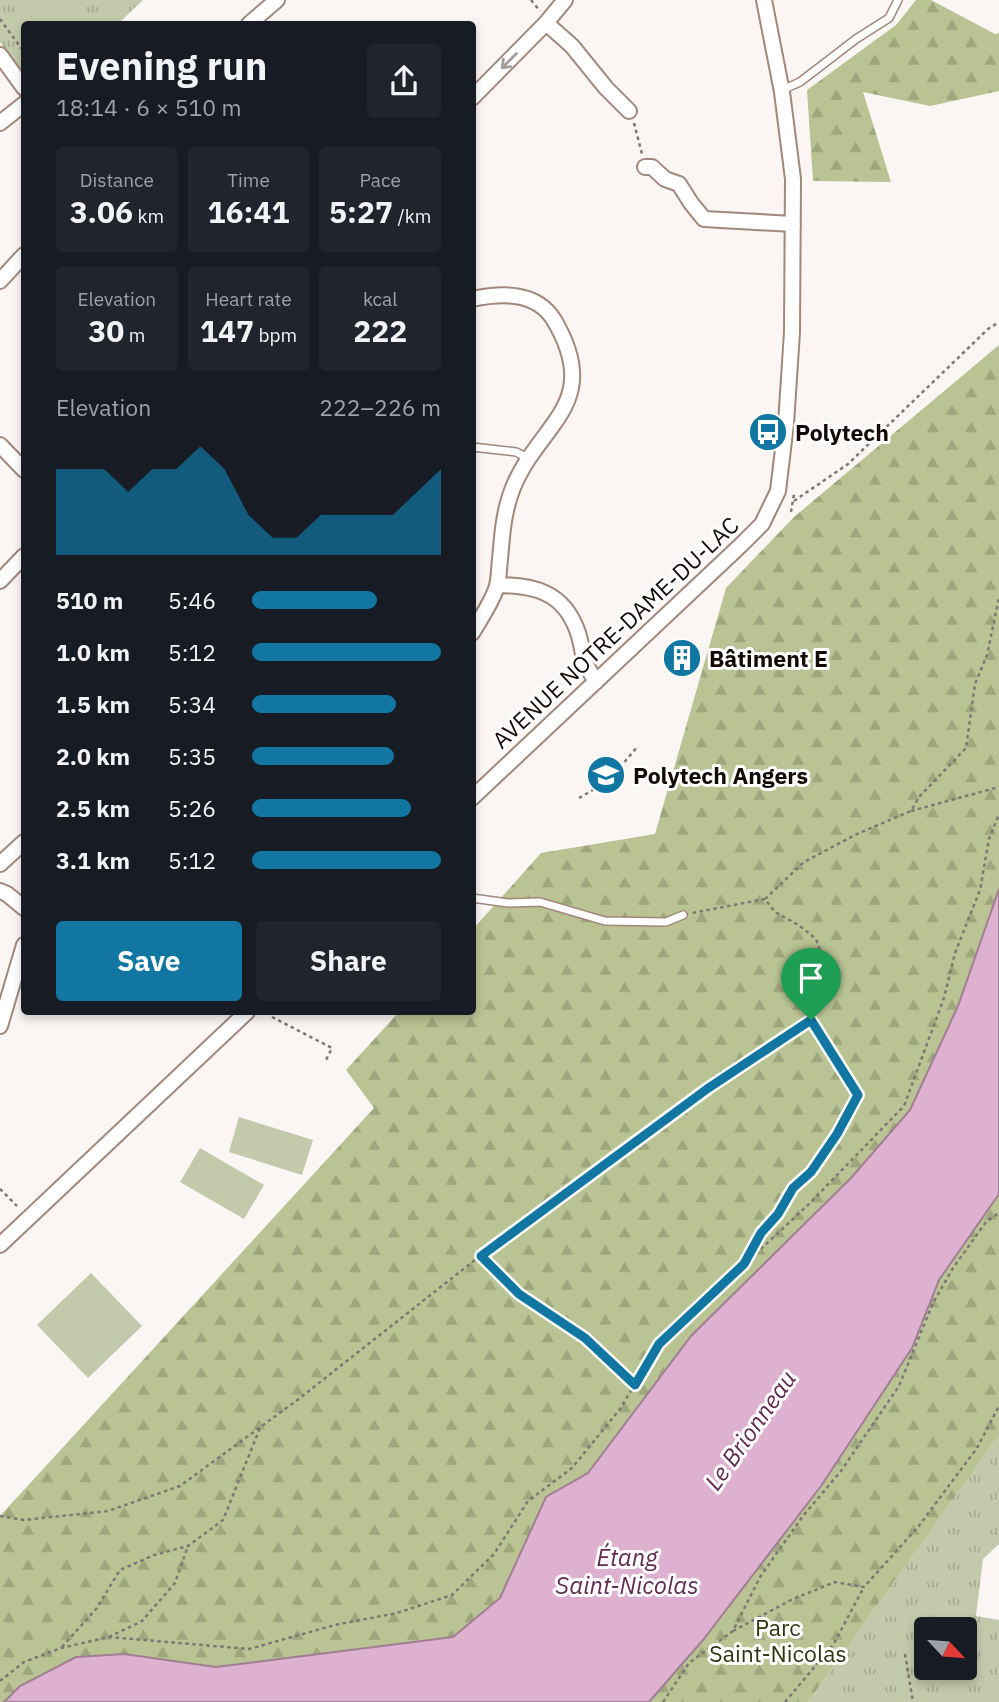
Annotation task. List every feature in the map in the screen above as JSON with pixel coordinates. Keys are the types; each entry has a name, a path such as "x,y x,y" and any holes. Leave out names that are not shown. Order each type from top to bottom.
{"street":[{"path":"253,21 277,0"},
{"path":"476,94 565,0"},
{"path":"645,167 652,167 665,179 679,184 704,219 793,224 793,179 781,90 764,0"},
{"path":"261,14 269,21"},
{"path":"545,18 629,111"},
{"path":"0,55 21,84"},
{"path":"0,123 21,106"},
{"name":"AVENUE NOTRE-DAME-DU-LAC","path":"476,793 762,524 778,491 790,371 793,224"},
{"path":"0,281 21,258"},
{"path":"476,298 503,293 535,303 550,314 570,352 571,384 563,410 550,433 528,457 514,484 506,511 497,585 476,625"},
{"path":"3,453 21,468"},
{"path":"0,581 21,559"},
{"path":"497,585 542,590 566,607 577,629 586,663 596,682"},
{"path":"0,864 21,845"},
{"path":"0,891 21,906"},
{"path":"0,1026 6,988 21,952"},
{"path":"0,1245 244,1015"}],"lane":[{"path":"781,90 800,82 856,39 889,18 898,0"},
{"path":"476,447 516,452 528,457"},
{"path":"476,899 508,903 540,902 605,921 666,922 683,915"}],"path":[{"path":"531,0 545,18"},
{"path":"0,19 21,48"},
{"path":"629,111 639,136 645,167"},
{"path":"794,501 848,464 988,329 999,322"},
{"path":"791,512 794,494"},
{"path":"911,811 919,797 966,748 975,684 987,654 999,598"},
{"path":"611,778 638,746"},
{"path":"579,798 605,783"},
{"path":"683,915 765,899 804,862 838,843 911,811 999,787"},
{"path":"109,1637 249,1649 335,1625 397,1613 452,1595 494,1554 528,1501 572,1468 620,1409 659,1344 808,1205 904,1107 944,998 955,953 980,890 989,839 999,814"},
{"path":"0,1516 24,1520 108,1511 180,1486 260,1428 481,1256 707,1089 811,1020 824,983 823,958 816,939 775,912 765,899"},
{"path":"271,1017 332,1048 325,1062"},
{"path":"744,1264 761,1233 778,1214 793,1188 811,1172 837,1134 858,1095 811,1020"},
{"path":"0,1189 17,1206"},
{"path":"733,1631 760,1577 803,1516 841,1471 899,1386 933,1303 953,1268 986,1222 999,1213"},
{"path":"481,1256 519,1294 585,1338 635,1385"},
{"path":"785,1702 833,1645 864,1587 918,1527 969,1458 999,1406"},
{"path":"61,1648 96,1609 120,1570 153,1555 188,1546 223,1520 260,1428"},
{"path":"0,1681 24,1662 61,1648 109,1637 142,1621 175,1583 188,1546"},
{"path":"663,1702 689,1664 733,1631 793,1599 835,1582 864,1587"},
{"path":"905,1654 913,1702"}],"green space":[{"path":"0,0 143,0 121,21 21,21 21,74 0,42"},
{"path":"12,0 84,0 63,21 34,21"},
{"path":"916,0 931,0 995,34 999,33 999,91 930,106 863,92 891,182 813,181 807,90 896,25"},
{"path":"999,345 999,889 958,1006 910,1110 851,1178 691,1336 588,1473 546,1497 500,1598 453,1637 216,1667 124,1654 20,1686 4,1702 0,1702 0,1516 374,1108 346,1070 396,1015 476,1015 476,926 541,853 655,834 726,588 794,517"},
{"path":"239,1117 313,1140 302,1175 229,1152"},
{"path":"200,1148 264,1185 244,1219 180,1182"},
{"name":"Parc Saint-Nicolas","path":"999,1194 999,1434 808,1702 649,1702 703,1640 912,1348 939,1280"},
{"path":"91,1273 142,1326 88,1378 37,1325"},
{"path":"999,1433 999,1544 983,1559 976,1616 999,1620 999,1702 808,1702"}],"water":[{"name":"Étang Saint-Nicolas","path":"999,889 999,1194 939,1280 912,1348 821,1486 703,1640 649,1702 4,1702 20,1686 76,1657 124,1654 216,1667 453,1637 500,1598 546,1497 588,1473 691,1336 851,1178 910,1110 958,1006"}],"place":[{"name":"Polytech","path":"768,432"},
{"name":"Bâtiment E","path":"682,658"},
{"name":"Polytech Angers","path":"606,775"}],"route":[{"path":"811,1020 858,1095 837,1134 811,1172 793,1188 778,1214 761,1233 744,1264 659,1344 635,1385 585,1338 519,1294 481,1256 707,1089 811,1020"}],"water label":[{"name":"Le Brionneau","path":"750,1430"}]}
